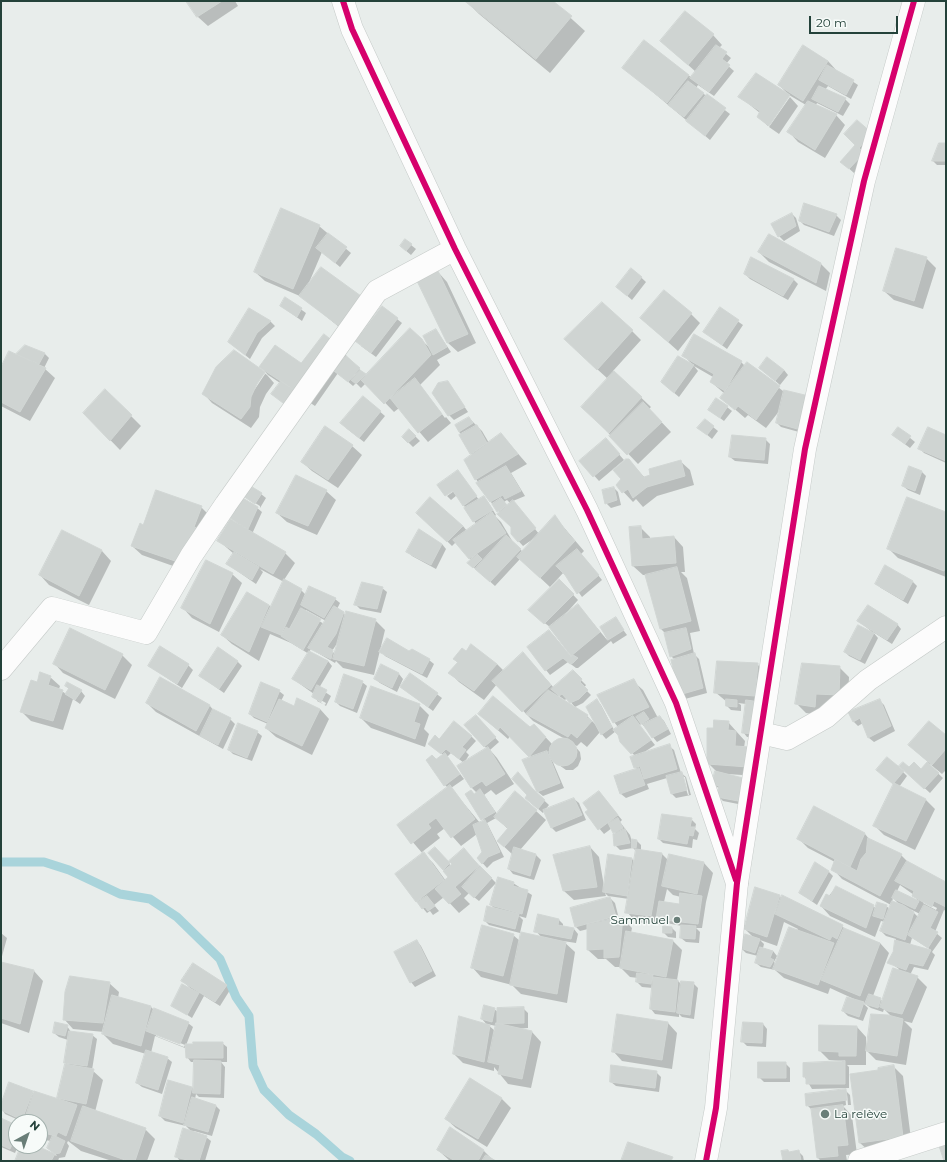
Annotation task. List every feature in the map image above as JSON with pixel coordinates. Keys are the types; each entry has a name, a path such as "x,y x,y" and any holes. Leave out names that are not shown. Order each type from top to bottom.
{"street":[{"path":"343,1 352,29 455,250 587,510 676,703 737,882"},
{"path":"706,1161 716,1108 737,882 805,449 864,181 914,1"},
{"path":"1,669 52,608 146,633 200,543 377,291 455,250"},
{"path":"761,733 787,739 826,717 868,680 946,627"},
{"path":"859,1161 946,1133"}],"building":[{"path":"186,1 222,1 197,17"},
{"path":"465,1 553,1 572,16 536,59"},
{"path":"685,11 714,34 688,65 660,41"},
{"path":"644,40 689,75 667,103 622,68"},
{"path":"716,45 727,52 722,59 730,65 709,92 690,78"},
{"path":"803,45 828,61 803,101 778,85"},
{"path":"827,65 854,80 846,95 819,80"},
{"path":"756,73 790,95 769,126 757,117 760,111 738,97"},
{"path":"688,81 704,93 684,117 668,105"},
{"path":"819,86 846,98 838,112 812,99"},
{"path":"707,94 726,108 705,136 686,121"},
{"path":"808,101 837,114 815,150 787,132"},
{"path":"857,120 872,133 859,148 864,153 849,169 840,162 855,145 844,134"},
{"path":"939,143 946,143 946,161 932,161"},
{"path":"804,203 837,214 829,232 799,221"},
{"path":"281,208 320,225 293,289 254,272"},
{"path":"792,213 796,226 778,237 771,224"},
{"path":"328,233 347,247 335,263 316,248"},
{"path":"769,234 821,263 816,283 758,252"},
{"path":"405,239 412,244 406,251 400,246"},
{"path":"896,248 927,257 914,301 883,291"},
{"path":"751,257 794,279 783,296 744,274"},
{"path":"321,267 361,296 339,326 299,296"},
{"path":"631,268 642,277 627,296 616,287"},
{"path":"438,271 468,334 447,343 417,281"},
{"path":"664,290 692,313 668,342 640,318"},
{"path":"285,297 302,308 297,317 280,306"},
{"path":"602,302 633,330 597,370 564,339"},
{"path":"382,306 398,318 371,353 355,341"},
{"path":"720,307 739,320 722,345 703,332"},
{"path":"249,308 271,321 257,333 245,355 228,342"},
{"path":"410,328 422,339 431,355 384,404 361,380"},
{"path":"436,329 447,347 433,355 423,336"},
{"path":"324,334 340,347 305,397 259,367 275,345 301,363"},
{"path":"694,334 742,361 725,391 710,382 714,374 682,356"},
{"path":"25,345 45,353 39,364 16,354"},
{"path":"234,350 265,372 251,397 250,407 241,419 202,394 216,367"},
{"path":"9,351 46,368 20,412 1,402 1,367"},
{"path":"346,356 360,368 348,382 334,371"},
{"path":"678,356 694,365 674,393 661,382"},
{"path":"767,357 784,370 775,381 759,368"},
{"path":"747,362 780,386 756,420 738,406 735,410 720,398"},
{"path":"360,370 366,374 356,384 351,380"},
{"path":"614,371 642,397 609,433 581,407"},
{"path":"415,378 442,414 418,433 390,398"},
{"path":"281,381 297,392 287,406 271,394"},
{"path":"448,381 465,407 448,416 432,393 438,383"},
{"path":"105,389 132,415 110,441 83,413"},
{"path":"784,390 809,396 801,430 776,423"},
{"path":"363,396 381,411 359,438 340,423"},
{"path":"716,398 728,406 720,418 708,410"},
{"path":"643,402 662,422 627,455 609,436"},
{"path":"469,417 473,423 459,432 455,425"},
{"path":"705,419 714,426 707,435 697,428"},
{"path":"477,425 487,443 470,454 459,435"},
{"path":"325,426 353,445 328,480 301,462"},
{"path":"898,427 911,436 905,444 892,435"},
{"path":"928,427 946,435 946,461 918,449"},
{"path":"409,429 416,436 408,443 402,437"},
{"path":"501,433 518,454 475,480 464,460"},
{"path":"732,435 766,438 764,460 729,457"},
{"path":"606,438 620,454 593,477 579,461"},
{"path":"626,459 629,459 645,479 644,477 650,475 649,469 681,460 685,476 647,487 633,498 628,489 622,493 616,485 621,479 613,470"},
{"path":"506,466 521,491 505,499 503,495 490,502 476,483"},
{"path":"909,466 922,471 915,491 902,486"},
{"path":"458,470 477,496 463,506 453,491 445,496 437,485"},
{"path":"296,475 327,490 308,526 276,513"},
{"path":"249,485 262,493 255,504 243,496"},
{"path":"614,487 617,500 605,504 602,490"},
{"path":"156,490 202,506 194,527 199,529 181,563 131,546 140,523 143,525"},
{"path":"484,496 493,510 473,522 464,508"},
{"path":"241,497 258,507 248,529 230,518"},
{"path":"430,497 463,526 447,542 416,513"},
{"path":"907,497 946,512 946,565 944,571 887,549"},
{"path":"501,498 507,505 497,512 492,504"},
{"path":"513,500 536,528 518,542 511,534 511,527 497,514"},
{"path":"492,512 506,533 469,559 453,540"},
{"path":"555,515 575,541 540,578 517,557"},
{"path":"230,519 286,552 273,574 217,541"},
{"path":"641,526 642,539 674,536 676,563 632,566 629,527"},
{"path":"419,529 442,544 431,565 406,552"},
{"path":"62,530 102,550 79,596 39,575"},
{"path":"506,535 521,549 490,582 475,569"},
{"path":"577,549 599,575 577,594 565,575 556,566"},
{"path":"234,552 259,567 252,580 226,564"},
{"path":"477,554 482,559 473,568 467,563"},
{"path":"206,560 233,573 210,624 181,608"},
{"path":"885,565 913,581 903,600 875,584"},
{"path":"677,567 691,621 660,629 645,575"},
{"path":"284,579 302,589 281,635 261,627"},
{"path":"559,579 574,594 544,624 528,610"},
{"path":"362,582 383,587 377,609 354,605"},
{"path":"309,586 336,598 324,618 301,605"},
{"path":"247,592 269,605 249,652 221,635"},
{"path":"578,604 600,632 571,656 549,627"},
{"path":"868,605 898,624 887,640 857,621"},
{"path":"334,606 344,612 336,634 327,647 333,650 331,659 308,648"},
{"path":"301,608 321,619 303,650 281,636 286,627 289,629"},
{"path":"346,611 376,619 364,666 333,659"},
{"path":"616,617 624,630 608,640 600,627"},
{"path":"858,625 874,633 860,660 844,652"},
{"path":"70,628 123,654 105,690 53,664"},
{"path":"686,628 691,649 670,657 664,633"},
{"path":"549,630 571,657 573,655 578,658 570,664 563,658 545,671 527,647"},
{"path":"387,638 409,651 412,649 430,659 422,674 379,652"},
{"path":"471,644 497,664 474,691 448,673 458,662 453,659 462,648 466,651"},
{"path":"160,646 189,664 177,684 148,666"},
{"path":"218,647 238,661 219,689 199,676"},
{"path":"309,651 328,661 311,690 292,679"},
{"path":"523,652 551,685 522,712 492,681"},
{"path":"695,653 703,688 679,695 671,660"},
{"path":"717,661 758,663 755,696 714,693"},
{"path":"802,663 840,666 839,695 816,694 815,707 795,704"},
{"path":"381,664 399,673 392,688 374,679"},
{"path":"573,670 582,679 580,682 588,690 579,699 570,703 562,694 559,696 551,689"},
{"path":"40,672 51,676 48,685 63,690 53,721 20,712 31,680 37,682"},
{"path":"410,673 438,693 428,707 400,687"},
{"path":"344,674 363,681 353,709 335,702"},
{"path":"160,677 210,705 196,731 146,703"},
{"path":"634,679 649,707 613,723 597,695"},
{"path":"67,682 82,690 75,700 65,694 69,688 65,686"},
{"path":"261,682 280,690 267,722 249,714"},
{"path":"317,685 327,690 321,702 312,697"},
{"path":"371,686 420,704 414,722 420,724 415,739 360,718"},
{"path":"548,690 588,715 586,717 592,721 577,738 571,733 568,737 526,714"},
{"path":"493,696 530,727 534,724 546,737 529,757 500,727 498,730 478,714"},
{"path":"297,698 320,709 302,746 265,728 279,699 294,706"},
{"path":"597,699 612,727 601,735 586,707"},
{"path":"726,699 737,700 737,707 726,706"},
{"path":"880,699 891,726 868,738 860,718 853,722 848,712"},
{"path":"746,700 760,702 756,734 742,733"},
{"path":"213,709 231,718 218,745 200,736"},
{"path":"644,712 649,719 641,724 636,717"},
{"path":"476,715 496,737 484,747 464,725"},
{"path":"633,716 651,740 631,754 620,742 618,735 613,730"},
{"path":"660,716 668,729 652,738 643,724"},
{"path":"714,720 729,721 728,730 736,731 735,746 750,747 748,767 707,764 707,728 713,728"},
{"path":"454,721 472,736 462,747 466,750 459,759 446,749 441,754 428,744 435,735 439,739"},
{"path":"929,721 946,735 946,749 932,765 908,745"},
{"path":"238,723 258,731 247,758 228,750"},
{"path":"563,738 573,742 577,752 573,762 563,766 553,762 549,752 553,742"},
{"path":"670,744 677,769 644,779 640,766 634,768 630,757"},
{"path":"488,747 505,774 486,786 482,781 471,788 457,766"},
{"path":"547,751 560,783 537,792 522,760"},
{"path":"445,753 460,774 444,786 426,760 432,755 436,759"},
{"path":"887,757 904,771 893,784 876,770"},
{"path":"903,762 909,767 914,762 921,769 927,762 939,773 924,789 899,766"},
{"path":"639,768 645,785 620,794 614,776"},
{"path":"715,771 743,778 738,801 717,797 719,786 712,784"},
{"path":"518,772 545,800 538,809 525,798 527,795 512,779"},
{"path":"682,772 687,790 671,794 666,776"},
{"path":"894,783 926,799 906,841 873,826"},
{"path":"450,785 475,819 451,838 436,818 428,824 431,828 411,844 397,825"},
{"path":"480,789 495,812 481,820 465,794 471,790 474,794"},
{"path":"515,791 537,810 504,847 497,841 508,828 494,817"},
{"path":"599,791 618,815 598,830 585,812 588,810 583,803"},
{"path":"574,798 582,815 551,828 543,810"},
{"path":"814,806 865,833 850,867 797,839"},
{"path":"662,814 692,818 690,827 695,827 693,836 689,835 687,844 658,839"},
{"path":"618,818 623,828 613,833 608,823"},
{"path":"485,820 500,852 488,857 482,864 477,858 482,852 473,825"},
{"path":"625,829 630,843 614,846 613,834"},
{"path":"868,838 902,854 880,896 831,870 835,859 857,871 861,859 866,853"},
{"path":"632,839 637,840 636,848 632,848"},
{"path":"590,846 597,887 563,891 553,855"},
{"path":"435,847 450,863 443,870 428,853"},
{"path":"514,847 536,854 530,876 508,869"},
{"path":"464,848 479,866 455,887 461,894 449,904 435,889 448,877 443,871 452,864 449,861"},
{"path":"636,849 662,853 651,916 625,913"},
{"path":"424,852 444,880 416,902 395,874"},
{"path":"608,854 632,858 627,896 603,892"},
{"path":"669,854 704,862 697,894 662,886"},
{"path":"907,861 946,882 946,907 934,901 932,907 912,896 914,891 895,881"},
{"path":"815,862 829,871 812,901 799,893"},
{"path":"480,866 492,878 474,898 462,887"},
{"path":"498,877 514,882 513,886 528,890 522,914 490,905"},
{"path":"836,886 874,905 866,928 820,906 826,894 830,896"},
{"path":"755,887 780,895 767,937 744,929"},
{"path":"896,890 919,901 915,909 892,898"},
{"path":"680,893 702,896 698,924 656,919 659,901 679,904"},
{"path":"782,895 843,925 837,939 832,936 830,940 775,914"},
{"path":"427,896 435,906 428,911 425,907 422,909 417,902"},
{"path":"610,897 616,916 575,927 570,908"},
{"path":"892,901 903,905 914,912 905,940 880,931"},
{"path":"877,902 887,905 883,919 873,916"},
{"path":"924,905 938,912 930,928 938,932 928,948 908,935"},
{"path":"487,906 519,914 515,929 484,921"},
{"path":"538,914 559,919 558,925 574,928 571,939 534,932"},
{"path":"623,917 619,957 604,958 604,949 587,950 587,924"},
{"path":"482,925 514,934 503,976 471,968"},
{"path":"681,925 696,926 695,939 680,938"},
{"path":"663,926 672,927 672,933 663,933"},
{"path":"789,927 834,943 818,985 773,969"},
{"path":"844,928 880,943 860,996 821,980"},
{"path":"626,931 673,940 666,977 620,968"},
{"path":"521,932 566,942 557,994 510,985"},
{"path":"745,934 760,939 755,953 740,948"},
{"path":"417,940 432,971 410,983 394,952"},
{"path":"895,940 931,950 923,966 909,963 906,970 887,963 893,952"},
{"path":"760,947 773,951 770,958 774,960 770,967 755,963"},
{"path":"1,962 34,970 20,1024 1,1018"},
{"path":"193,963 227,985 215,1002 181,981"},
{"path":"893,968 918,976 902,1014 888,1011 880,1007"},
{"path":"637,973 653,975 651,984 636,982"},
{"path":"70,976 110,982 103,1023 63,1020 65,992"},
{"path":"653,977 678,980 675,1012 650,1009"},
{"path":"681,981 694,982 690,1015 677,1013"},
{"path":"182,984 199,993 187,1015 171,1006"},
{"path":"869,994 881,998 878,1008 865,1004"},
{"path":"112,995 151,1006 141,1046 102,1034"},
{"path":"847,997 864,1002 859,1017 842,1011"},
{"path":"484,1005 495,1008 492,1022 481,1019"},
{"path":"524,1007 524,1023 497,1024 497,1008"},
{"path":"154,1008 189,1022 180,1044 146,1031"},
{"path":"617,1014 668,1022 662,1060 612,1052"},
{"path":"871,1014 888,1015 903,1019 897,1056 866,1051"},
{"path":"459,1016 490,1025 484,1062 453,1054"},
{"path":"55,1022 68,1025 65,1036 53,1033"},
{"path":"743,1022 763,1023 762,1043 741,1042"},
{"path":"496,1023 532,1031 522,1079 498,1074 500,1065 488,1062"},
{"path":"819,1025 857,1026 856,1056 839,1056 839,1052 819,1051"},
{"path":"69,1031 93,1034 87,1066 64,1063"},
{"path":"193,1042 223,1042 223,1058 186,1058 185,1044 193,1044"},
{"path":"146,1050 168,1057 158,1090 136,1083"},
{"path":"194,1060 221,1061 220,1094 193,1093"},
{"path":"845,1061 845,1084 806,1084 806,1077 803,1077 803,1063"},
{"path":"758,1062 786,1062 786,1078 758,1078"},
{"path":"65,1064 94,1069 86,1104 57,1098"},
{"path":"611,1065 657,1071 655,1088 610,1082"},
{"path":"894,1065 903,1137 859,1143 850,1074 878,1070 878,1068"},
{"path":"470,1078 502,1098 478,1139 445,1119"},
{"path":"168,1080 192,1087 183,1123 159,1116"},
{"path":"9,1082 33,1091 24,1114 9,1114 1,1110 1,1104"},
{"path":"846,1089 847,1100 806,1106 805,1094"},
{"path":"34,1091 77,1105 66,1136 58,1132 56,1136 48,1134 48,1114 27,1114"},
{"path":"192,1097 216,1105 208,1132 184,1125"},
{"path":"843,1105 848,1145 837,1146 838,1156 817,1158 811,1109"},
{"path":"83,1106 146,1128 135,1161 128,1161 71,1141"},
{"path":"1,1118 8,1121 8,1148 1,1145"},
{"path":"450,1127 484,1150 478,1161 455,1161 437,1150"},
{"path":"183,1128 207,1136 199,1161 191,1161 175,1157"},
{"path":"53,1135 65,1141 60,1153 55,1154 48,1149"},
{"path":"946,1138 946,1161 944,1161 937,1140"},
{"path":"628,1142 673,1157 671,1161 621,1161"},
{"path":"788,1150 789,1152 799,1150 801,1161 783,1161 781,1151"},
{"path":"48,1151 55,1154 51,1161 15,1161 18,1154 48,1154"},
{"path":"486,1155 496,1161 482,1161"}],"waterway":[{"path":"1,862 44,862 69,870 120,894 150,899 177,917 220,959 236,997 249,1016 253,1066 264,1090 289,1115 316,1134 342,1157 350,1161"}],"cycle path":[{"path":"343,1 352,29 455,249 587,510 676,703 736,880"},
{"path":"706,1161 716,1108 737,883 805,449 864,181 914,1"}],"place":[{"name":"Sammuel","path":"677,920"},
{"name":"La relève","path":"825,1114"}]}
